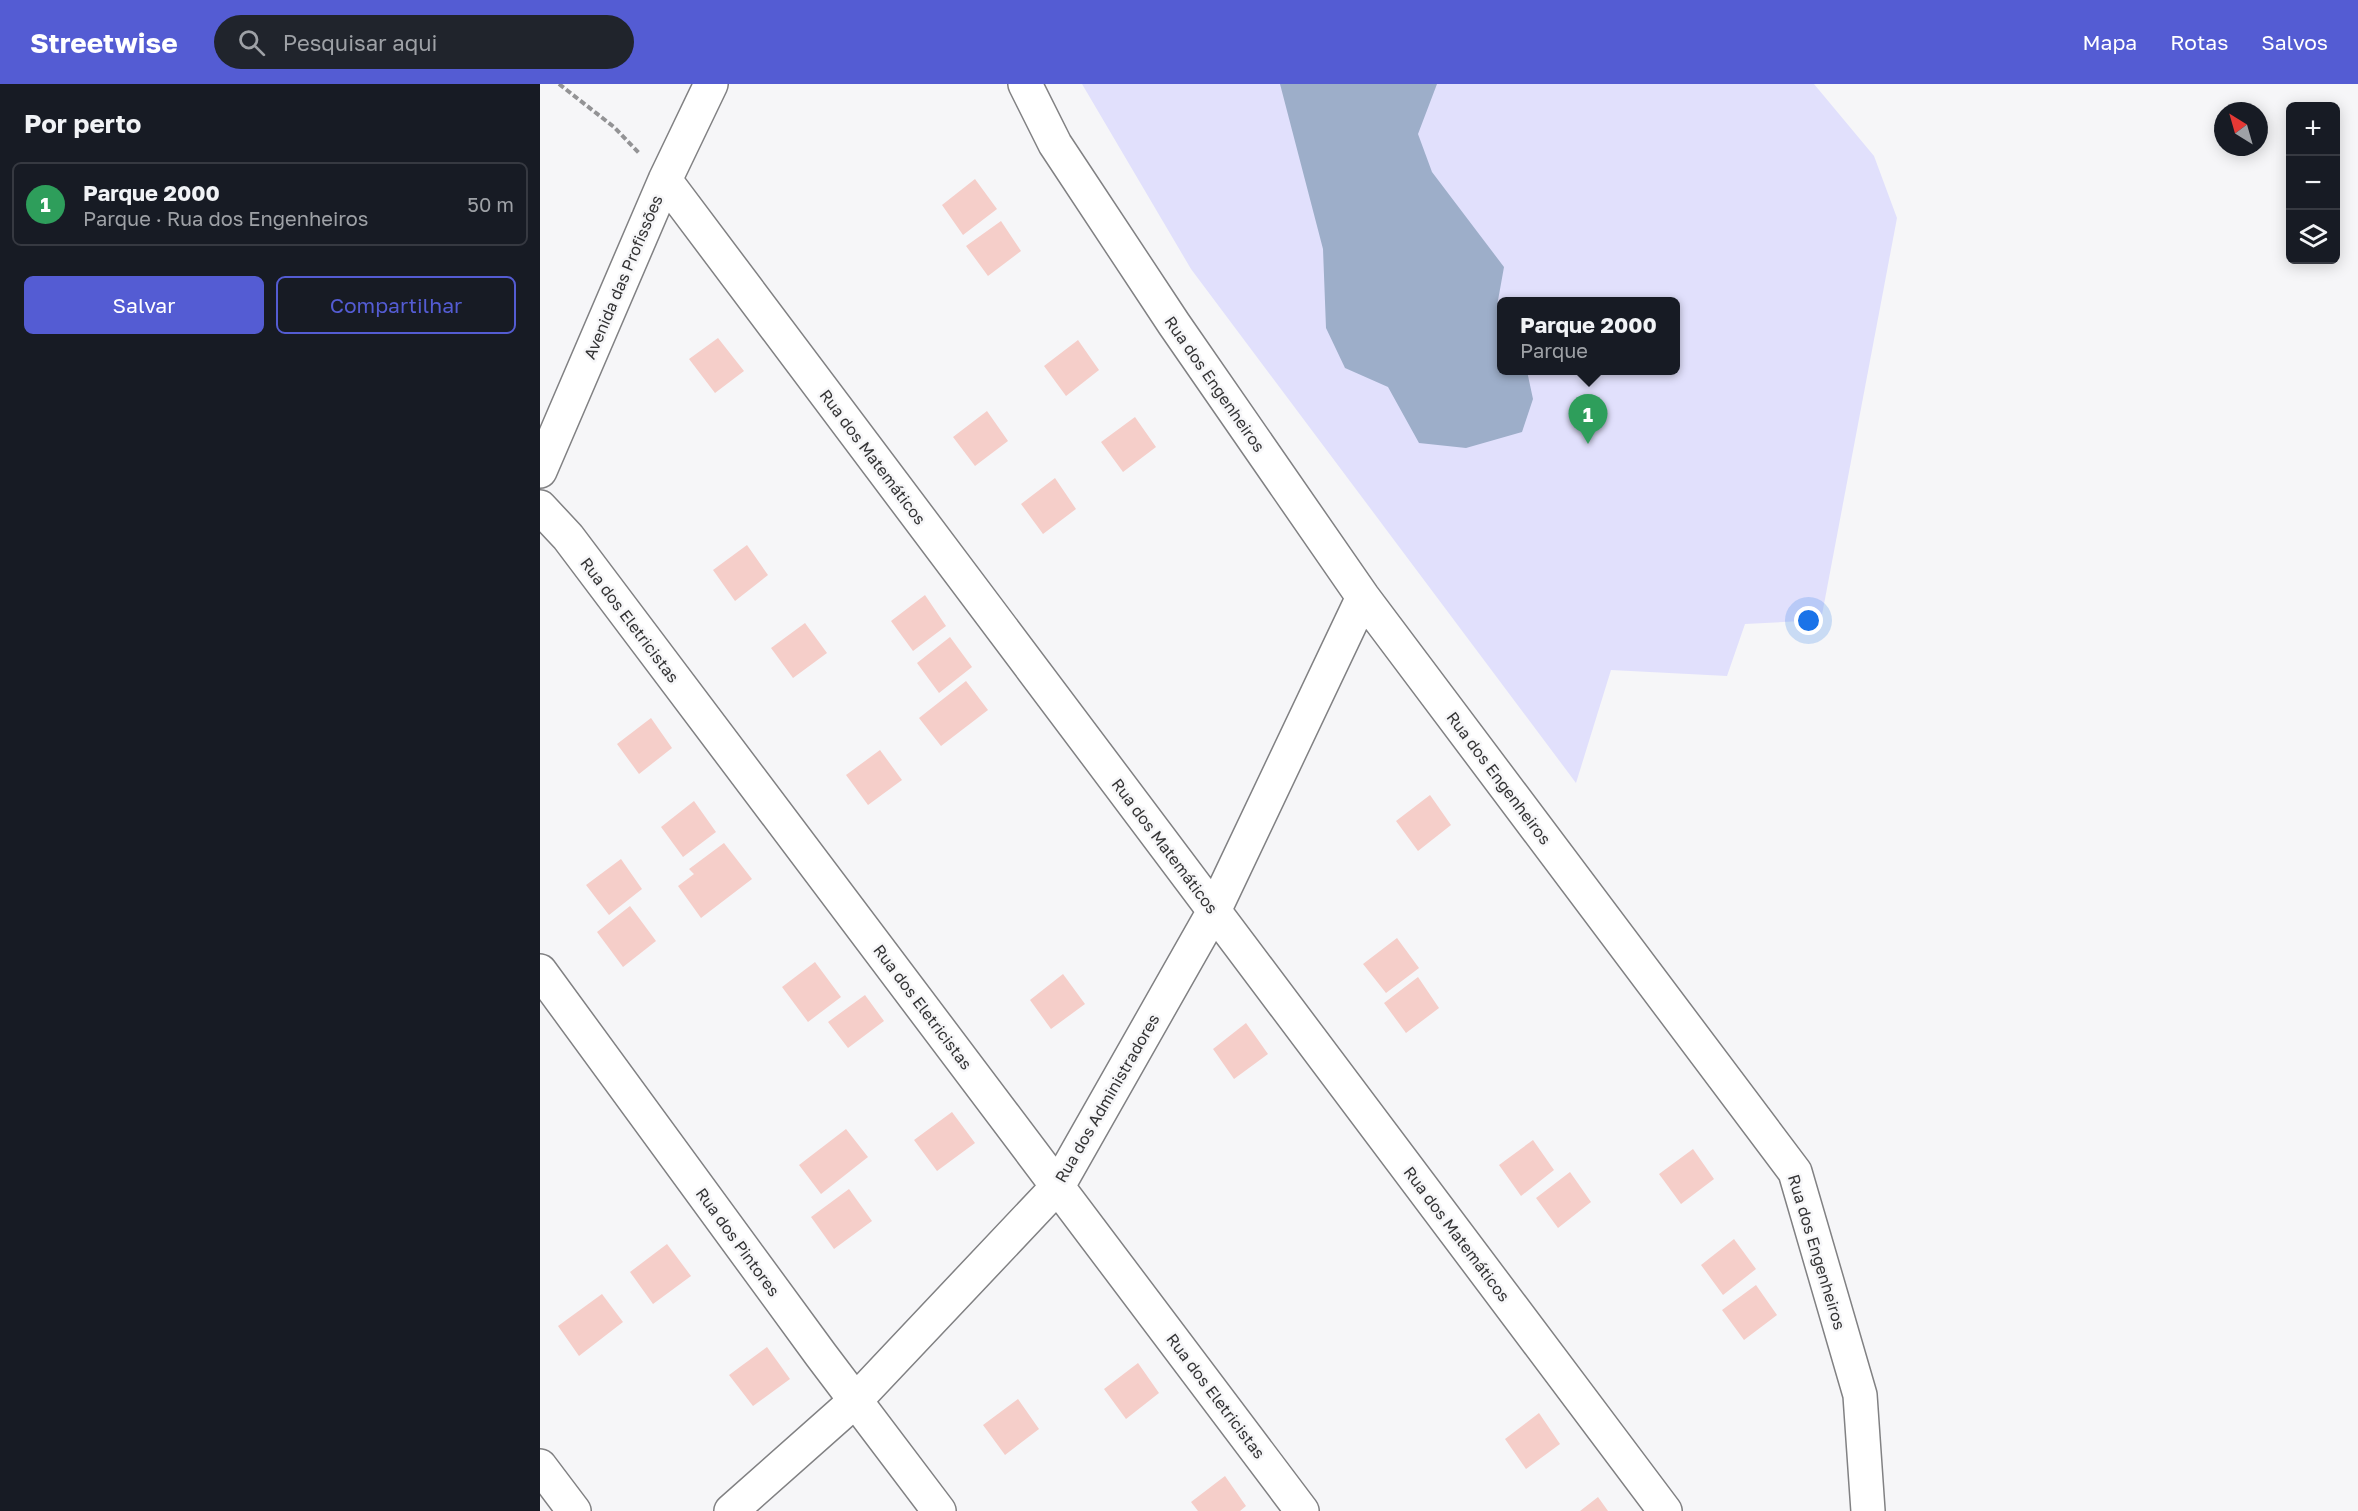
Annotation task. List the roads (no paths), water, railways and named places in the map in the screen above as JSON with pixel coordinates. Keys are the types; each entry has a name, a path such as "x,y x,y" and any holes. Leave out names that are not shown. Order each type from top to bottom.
{"street":[{"name":"Avenida das Profissões","path":"540,471 665,180 711,84"},
{"name":"Rua dos Engenheiros","path":"1025,84 1055,144 1141,274 1363,597 1795,1172 1860,1395 1869,1511"},
{"name":"Rua dos Matemáticos","path":"665,180 1665,1511"},
{"name":"Rua dos Eletricistas","path":"540,507 568,537 1302,1511"},
{"name":"Rua dos Administradores","path":"730,1511 855,1401 1058,1186 1214,911 1363,597"},
{"name":"Rua dos Pintores","path":"540,971 855,1401 939,1511"},
{"path":"540,1466 574,1511"}],"place":[{"name":"Parque 2000","path":"1588,444"}]}
